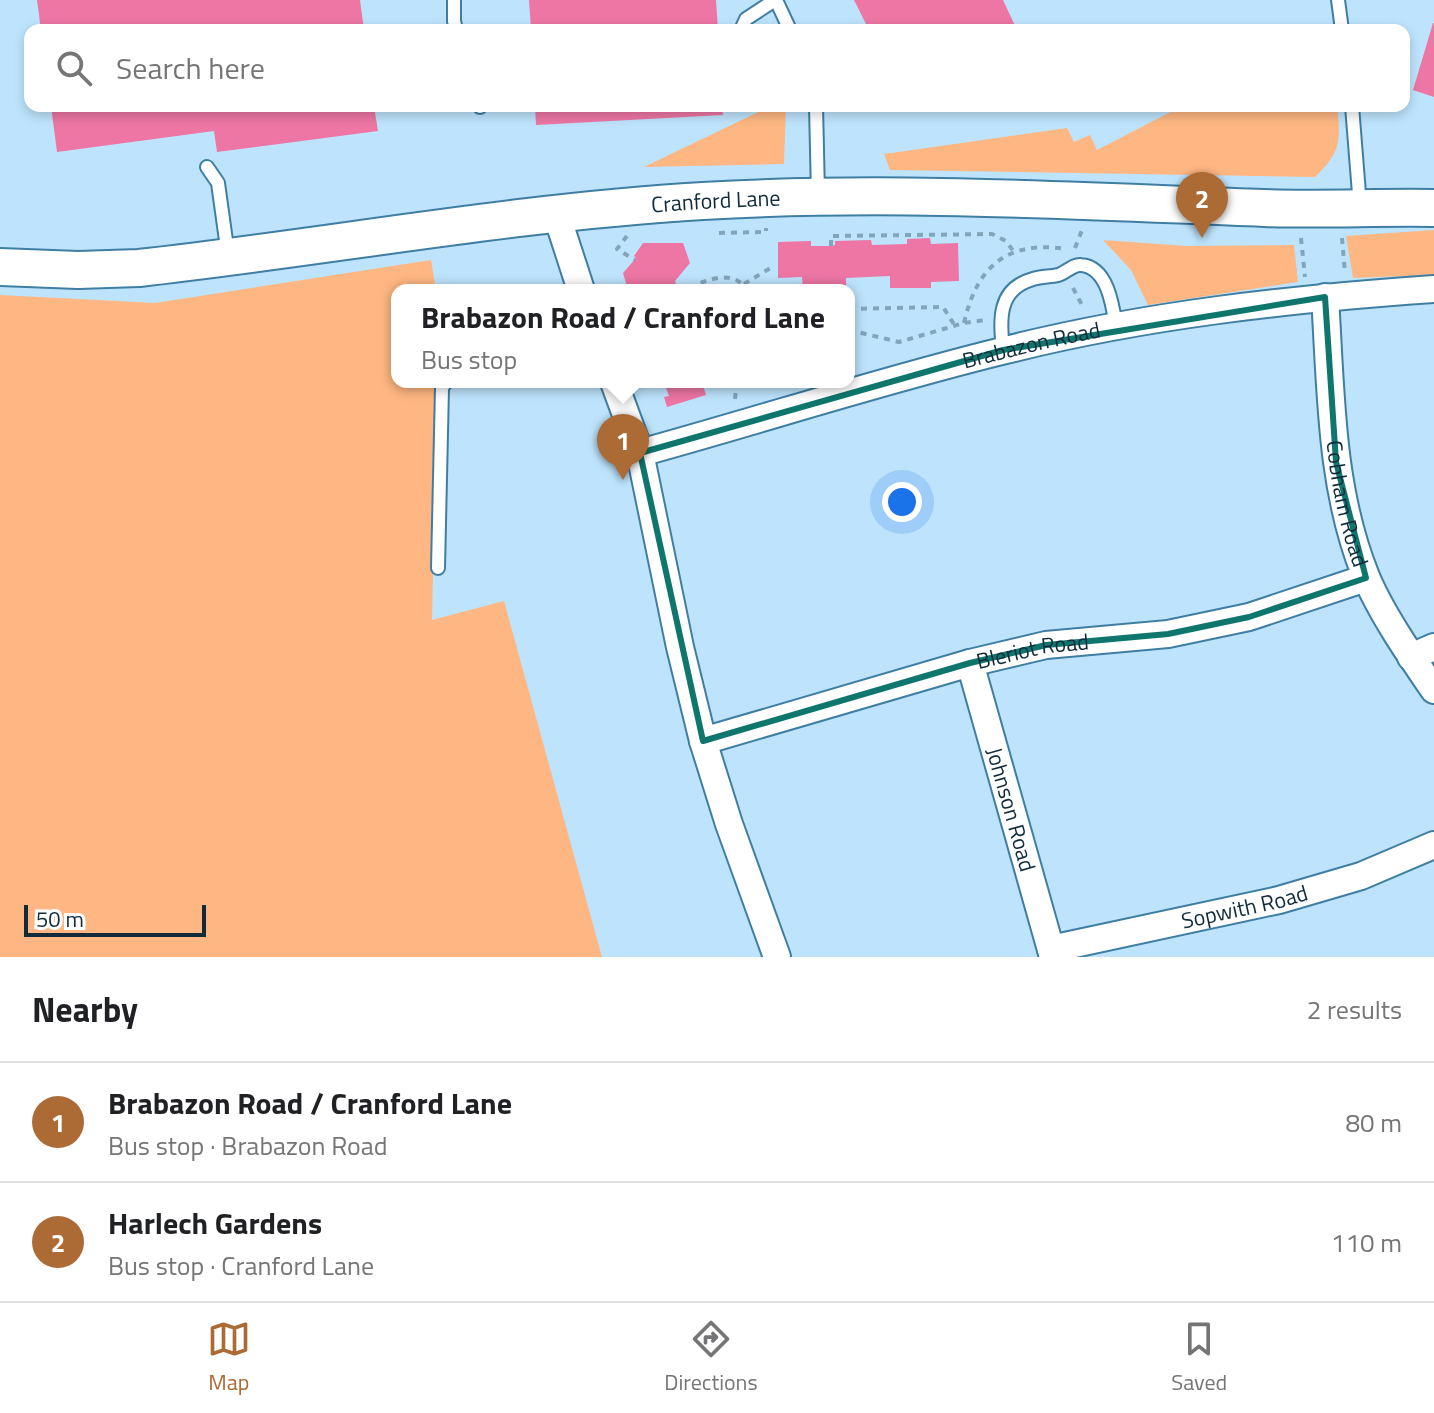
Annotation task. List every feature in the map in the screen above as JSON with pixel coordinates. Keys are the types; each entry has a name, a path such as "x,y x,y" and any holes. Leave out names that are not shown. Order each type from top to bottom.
{"street":[{"name":"Cranford Lane","path":"0,267 78,270 139,268 645,205 818,197 1298,208 1434,208"},
{"path":"557,216 579,284"},
{"name":"Brabazon Road","path":"640,453 1003,350 1116,327 1326,297 1434,289"},
{"name":"Cobham Road","path":"1326,297 1336,462 1349,529 1366,578 1423,652 1434,690"},
{"path":"616,388 640,453 703,741 777,957"},
{"name":"Bleriot Road","path":"703,741 970,663 1046,645 1168,634 1249,617 1366,578"},
{"name":"Johnson Road","path":"970,663 1052,953"},
{"name":"Sopwith Road","path":"1052,953 1279,900 1361,876 1434,845"}],"lane":[{"path":"454,0 456,24"},
{"path":"744,24 746,19 776,0 787,24"},
{"path":"1338,0 1341,24"},
{"path":"816,112 818,197"},
{"path":"1350,207 1352,112"},
{"path":"207,167 218,183 228,258"},
{"path":"1003,350 1000,320 1003,301 1015,286 1033,279 1061,275 1082,265 1093,269 1104,281 1116,327"},
{"path":"438,568 442,388"}],"path":[{"path":"1326,297 1350,207"},
{"path":"1298,208 1326,297"},
{"path":"705,233 766,232"},
{"path":"831,246 831,236 992,234 1006,241 1014,252"},
{"path":"628,235 617,249 635,260"},
{"path":"750,284 772,267"},
{"path":"1061,275 1081,301 1089,333"},
{"path":"698,284 711,278 727,277 740,284"},
{"path":"855,309 943,307 955,326"},
{"path":"855,331 899,342 980,320 1000,320"}],"highlighted area":[{"path":"1325,297 1336,462 1366,578 1249,617 1168,634 1046,645 970,663 703,741 640,453 1003,350"}],"shaded area":[{"path":"759,112 786,112 784,164 644,167"},
{"path":"1170,112 1338,112 1337,145 1330,160 1315,177 890,170 884,154 1067,128 1074,142 1090,135 1097,150"},
{"path":"1434,230 1434,275 1353,278 1346,236"},
{"path":"1103,240 1186,246 1294,245 1298,282 1148,305 1131,270"},
{"path":"431,260 435,284 391,284 391,388 437,388 432,620 504,601 602,957 0,957 0,295 155,303"}],"building":[{"path":"37,0 360,0 363,24 40,24"},
{"path":"529,0 716,0 718,24 531,24"},
{"path":"854,0 1003,0 1014,24 866,24"},
{"path":"1434,23 1434,97 1413,90"},
{"path":"52,112 375,112 378,131 217,152 214,131 57,152"},
{"path":"535,112 723,112 723,115 536,125"},
{"path":"930,238 931,244 958,243 959,281 931,282 931,288 890,288 890,276 846,278 846,284 803,284 802,277 778,278 778,242 811,241 811,246 831,246 835,245 835,241 871,240 872,245 907,244 907,239"},
{"path":"643,243 683,243 690,263 675,281 676,284 626,284 623,273 636,258 634,256"},
{"path":"666,388 704,388 706,395 667,407 664,397 669,396"}],"place":[{"name":"Harlech Gardens","path":"1202,238"},
{"name":"Brabazon Road / Cranford Lane","path":"623,480"}]}
